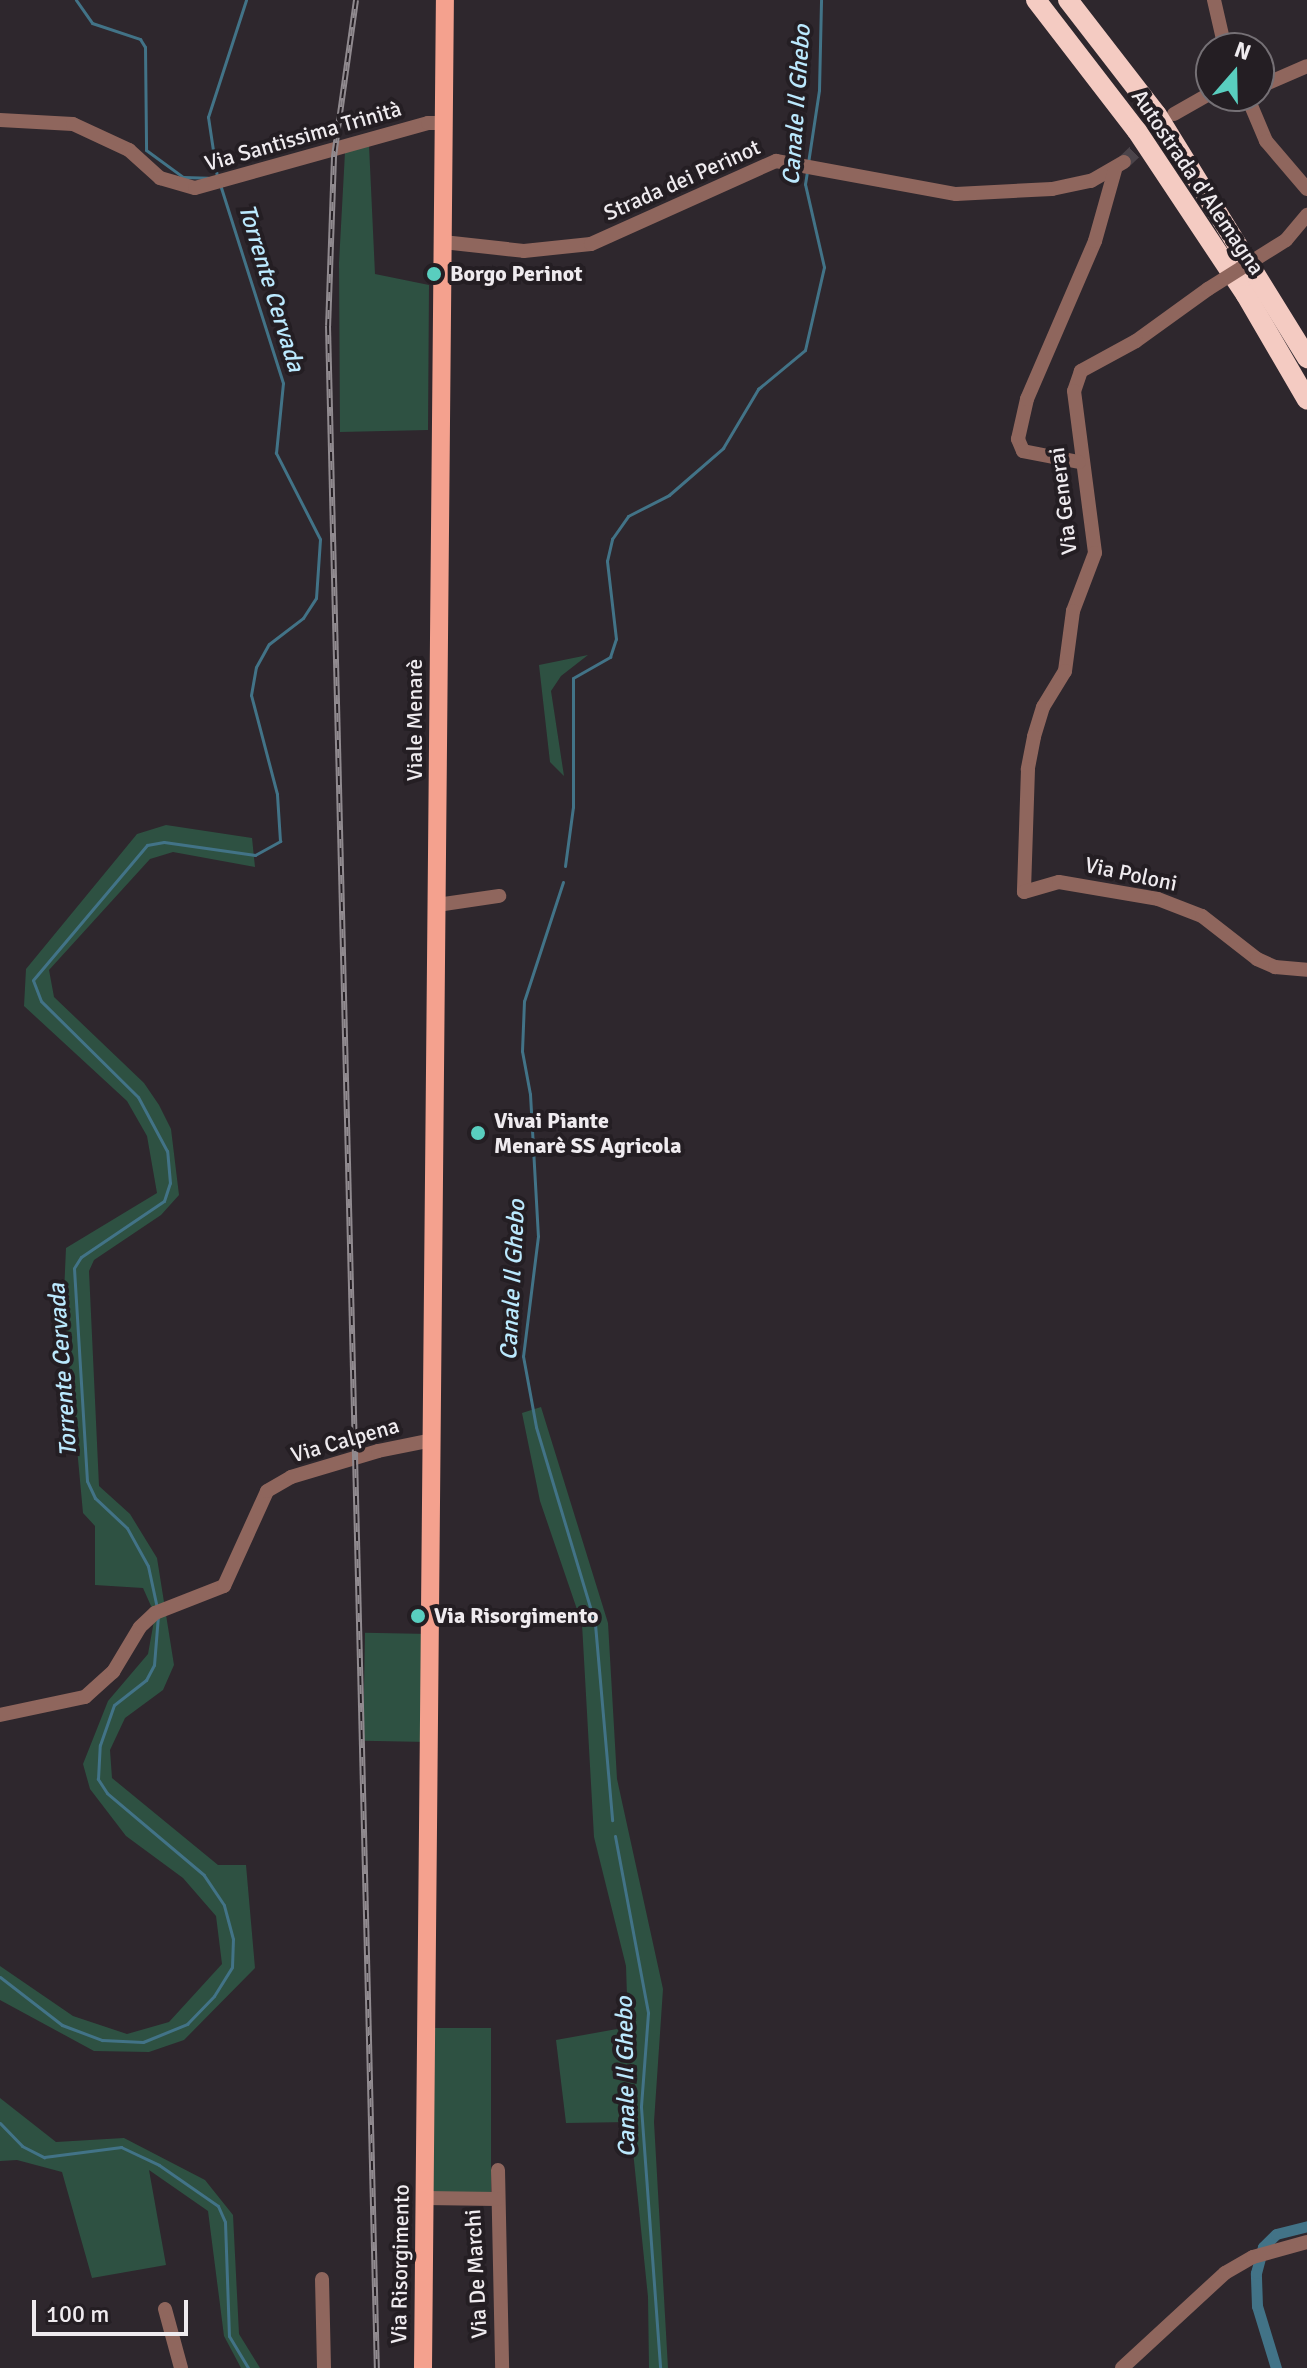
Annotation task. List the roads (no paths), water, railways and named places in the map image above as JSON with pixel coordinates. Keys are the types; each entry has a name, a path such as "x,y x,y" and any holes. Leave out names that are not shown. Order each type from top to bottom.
{"highway":[{"name":"Autostrada d'Alemagna","path":"1036,0 1146,144 1246,295 1307,400"},
{"name":"Autostrada d'Alemagna","path":"1068,0 1157,115 1307,358"}],"main road":[{"name":"Viale Menarè","path":"432,1440 445,0"},
{"name":"Via Risorgimento","path":"423,2368 432,1440"}],"street":[{"path":"1214,0 1221,32"},
{"path":"1275,80 1307,66"},
{"path":"1174,114 1195,102"},
{"path":"1254,112 1266,141 1307,189"},
{"name":"Via Santissima Trinità","path":"0,120 73,124 129,150 172,184 223,184 428,123 444,123"},
{"name":"Strada dei Perinot","path":"443,242 524,251 591,244 776,161 796,162 956,194 1052,189 1119,166 1095,241 1027,399 1018,439 1023,451 1079,462"},
{"name":"Via Generai","path":"1024,892 1028,769 1034,737 1043,707 1065,671 1073,611 1095,553 1079,462 1074,391 1081,371 1136,341 1208,289 1286,240 1307,215"},
{"name":"Via Poloni","path":"1024,892 1059,882 1158,899 1202,916 1257,959 1275,967 1307,970"},
{"path":"437,905 499,896"},
{"name":"Via Calpena","path":"0,1715 85,1697 113,1672 140,1627 159,1611 224,1586 267,1491 291,1477 378,1451 432,1440"},
{"path":"497,2199 498,2170"},
{"name":"Via De Marchi","path":"425,2198 497,2199 502,2368"},
{"path":"1130,2365 1201,2291 1253,2257 1270,2255 1307,2242"},
{"path":"322,2279 324,2368"},
{"path":"165,2309 181,2368"}],"waterway":[{"path":"76,0 92,23 140,39 145,47 146,150 183,177 208,178"},
{"name":"Torrente Cervada","path":"217,177 208,117 246,0"},
{"name":"Canale Il Ghebo","path":"808,163 819,90 821,0"},
{"name":"Canale Il Ghebo","path":"565,866 573,807 573,678 610,657 616,639 607,561 612,539 628,516 669,495 723,448 758,389 805,350 824,267 805,184 807,171"},
{"name":"Torrente Cervada","path":"157,1608 148,1566 127,1528 95,1498 87,1481 74,1268 81,1257 164,1201 170,1183 167,1151 138,1097 41,1001 33,980 147,845 164,842 255,855 280,841 277,794 251,695 256,667 269,644 303,618 316,598 320,539 276,453 283,383 220,184"},
{"name":"Canale Il Ghebo","path":"563,882 524,1001 522,1051 530,1094 538,1236 523,1356 536,1427 595,1624 612,1820"},
{"name":"Torrente Cervada","path":"0,1977 62,2025 102,2040 143,2042 187,2024 214,1996 232,1967 233,1939 224,1905 204,1875 107,1793 98,1779 100,1745 114,1705 146,1680 154,1665 158,1615"},
{"name":"Canale Il Ghebo","path":"615,1836 648,2013 641,2107 660,2368"},
{"name":"Torrente Cervada","path":"0,2123 22,2146 44,2157 121,2147 159,2165 218,2206 225,2222 229,2336 248,2368"},
{"path":"1276,2368 1257,2306 1256,2273 1263,2247 1276,2234 1307,2226"}],"tunnel":[{"path":"1124,162 1167,121"}],"railway":[{"path":"356,0 334,157 328,326 377,2368"}],"place":[{"name":"Borgo Perinot","path":"434,274"},
{"name":"Vivai Piante Menarè SS Agricola","path":"478,1133"},
{"name":"Via Risorgimento","path":"418,1616"}]}
